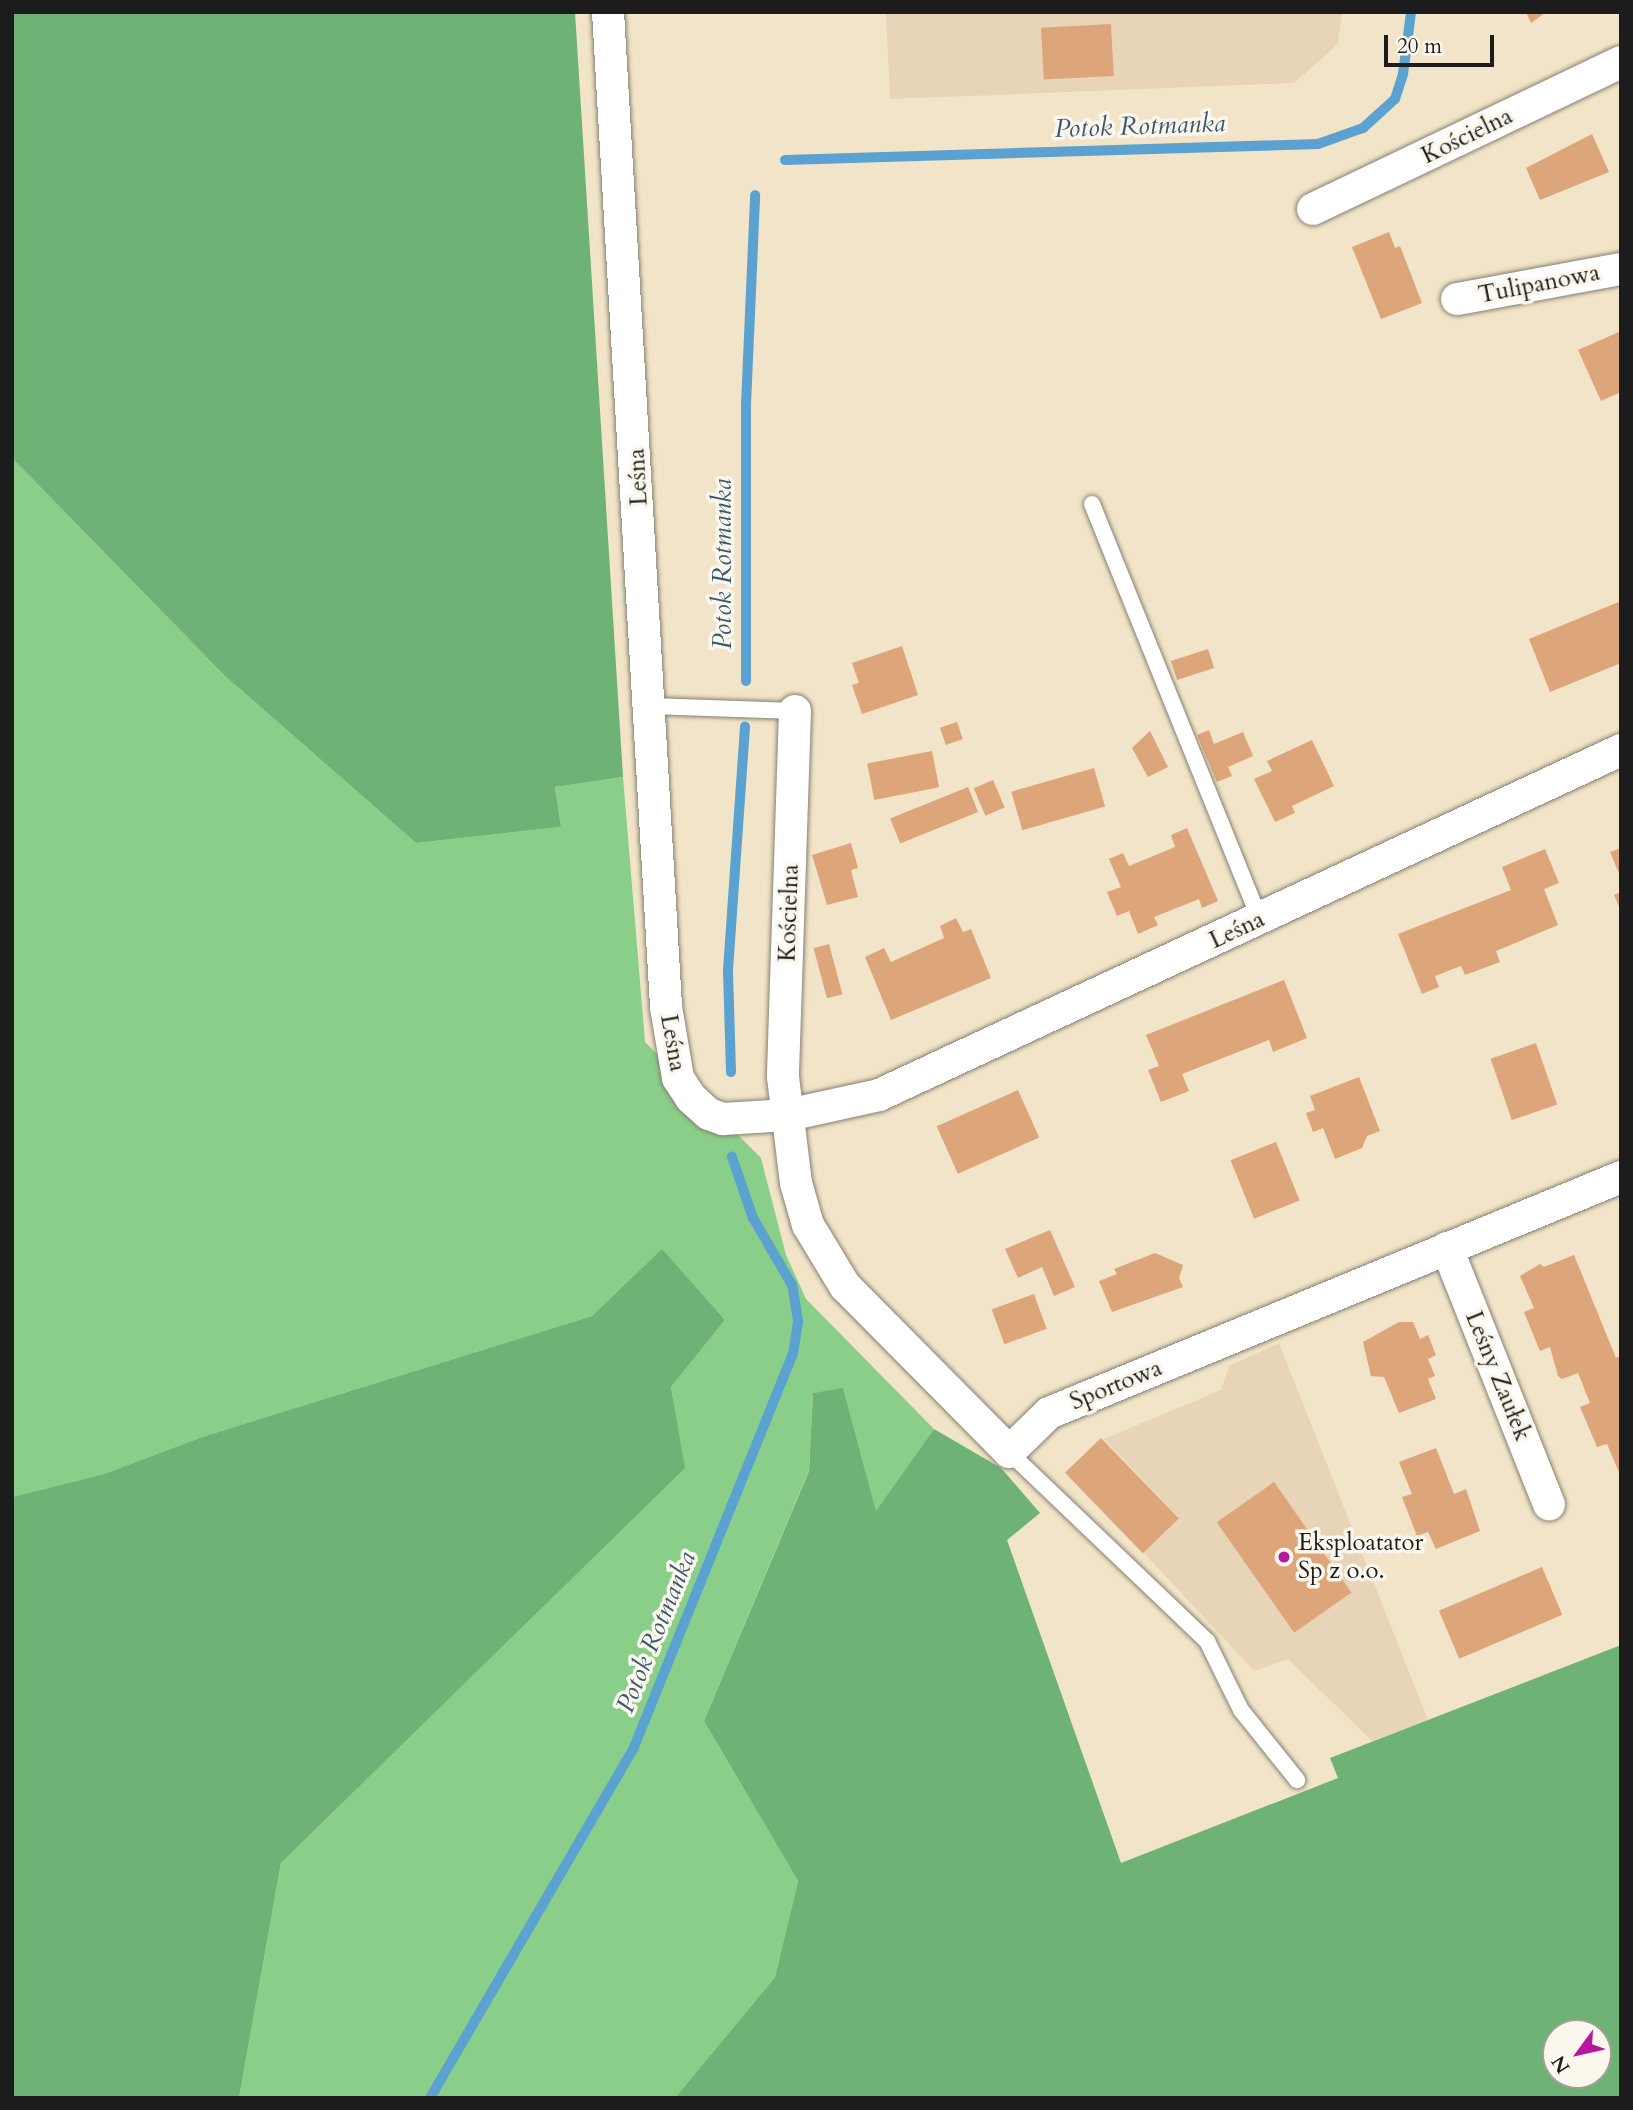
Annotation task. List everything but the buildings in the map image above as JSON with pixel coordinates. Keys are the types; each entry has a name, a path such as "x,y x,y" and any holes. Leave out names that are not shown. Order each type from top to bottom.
{"street":[{"name":"Leśna","path":"608,12 651,706 666,1007 678,1078 691,1098 723,1119 788,1115 879,1095 1621,750"},
{"name":"Kościelna","path":"1313,209 1621,62"},
{"name":"Tulipanowa","path":"1457,299 1621,269"},
{"name":"Kościelna","path":"788,1115 783,1077 795,711"},
{"path":"788,1115 796,1183 808,1225 845,1286 1009,1452"},
{"name":"Sportowa","path":"1009,1452 1049,1413 1621,1177"},
{"name":"Leśny Zaułek","path":"1447,1248 1549,1504"}],"lane":[{"path":"1091,504 1259,920"},
{"path":"651,706 795,711"},
{"path":"1009,1452 1207,1641 1241,1710 1297,1780"}],"shaded area":[{"path":"886,12 1342,12 1338,44 1294,83 890,99"},
{"path":"1279,1343 1428,1720 1372,1741 1288,1659 1254,1671 1143,1552 1178,1517 1104,1439 1221,1390 1229,1366"}],"green space":[{"path":"12,12 575,12 623,777 555,787 561,827 416,843 225,676 12,458"},
{"path":"12,458 225,676 416,843 561,827 555,787 623,777 645,1042 761,1158 786,1255 806,1299 934,1429 876,1512 843,1389 813,1393 809,1470 704,1721 798,1881 775,1977 675,2098 239,2098 281,1863 684,1468 671,1387 725,1320 662,1250 592,1316 202,1437 104,1474 12,1497"},
{"path":"662,1249 725,1320 671,1387 685,1468 281,1863 239,2098 12,2098 12,1497 104,1474 202,1437 592,1316"},
{"path":"843,1388 876,1511 934,1429 1001,1468 1040,1513 1007,1540 1121,1863 1338,1778 1330,1758 1621,1645 1621,2098 675,2098 775,1977 798,1881 704,1721 809,1471 813,1393"}],"waterway":[{"name":"Potok Rotmanka","path":"785,160 1318,144 1363,128 1395,99 1403,74 1411,12"},
{"name":"Potok Rotmanka","path":"746,681 746,405 755,195"},
{"name":"Potok Rotmanka","path":"731,1072 728,970 745,727"},
{"name":"Potok Rotmanka","path":"430,2098 634,1747 793,1354 798,1321 792,1285 753,1218 732,1157"}],"place":[{"name":"Eksploatator Sp z o.o.","path":"1284,1557"}]}
